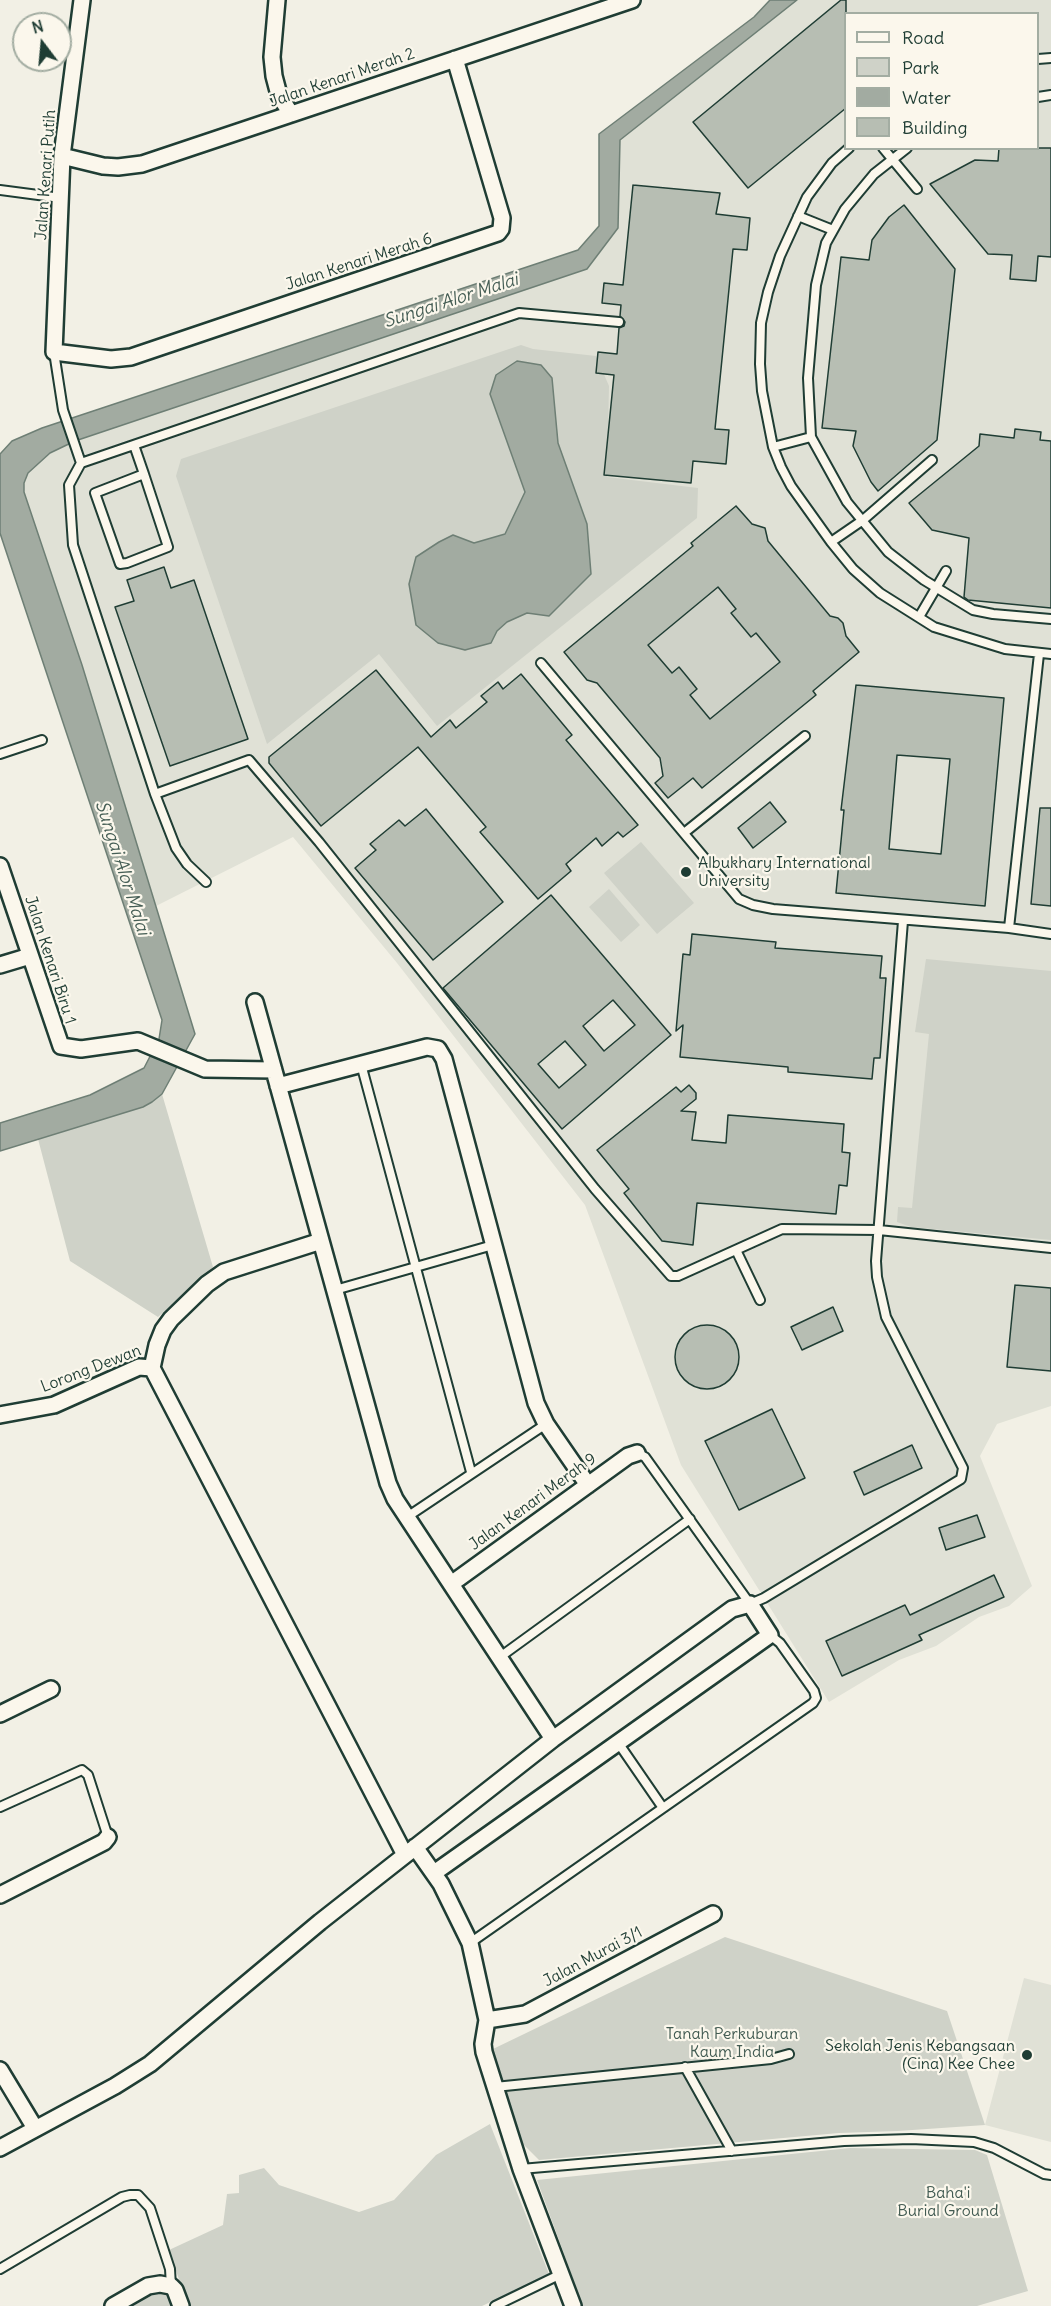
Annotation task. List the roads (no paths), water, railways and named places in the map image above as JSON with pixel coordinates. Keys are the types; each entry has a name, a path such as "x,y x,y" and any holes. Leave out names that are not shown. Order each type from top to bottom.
{"street":[{"name":"Jalan Kenari Putih","path":"54,352 62,156 82,0"},
{"path":"277,0 272,57 274,76 279,95 291,114"},
{"name":"Jalan Kenari Merah 2","path":"62,156 103,166 130,166 632,0"},
{"name":"Jalan Kenari Merah 6","path":"54,352 100,359 131,357 498,233 501,229 502,218 455,59"},
{"name":"Jalan Kenari Biru 1","path":"1,871 59,1043 66,1048 81,1049 138,1041 205,1069 274,1070"},
{"path":"0,965 30,956"},
{"path":"255,1002 388,1483 395,1499 553,1739"},
{"path":"278,1086 427,1047 438,1049 444,1059 536,1403 546,1424 588,1485"},
{"name":"Lorong Dewan","path":"0,1415 54,1405 139,1367 153,1368 157,1344 163,1330 171,1318 207,1284 224,1272 321,1241"},
{"path":"153,1368 410,1851 434,1873 470,1943 487,2020 483,2044 495,2087 521,2169 573,2306"},
{"name":"Jalan Kenari Merah 9","path":"451,1584 628,1455 637,1453"},
{"path":"0,2148 115,2086 150,2064 320,1922 553,1739 732,1609 750,1604 770,1635 434,1873"},
{"path":"0,1714 51,1689"},
{"path":"0,1895 104,1842 108,1837"},
{"name":"Jalan Murai 3/1","path":"487,2020 525,2014 713,1914"},
{"path":"0,2070 35,2128"},
{"path":"113,2306 153,2284 171,2286 178,2295 181,2306"}],"lane":[{"path":"847,150 832,163 807,197 780,256 771,283 759,338 762,391 773,447 791,486 831,542 853,569 880,593 934,627 1005,649 1051,654"},
{"path":"885,150 917,189"},
{"path":"904,150 874,174 845,209 826,243 816,285 808,378 811,437 847,502 888,552 935,587 974,610 1051,619"},
{"path":"0,190 61,198"},
{"path":"798,216 833,230"},
{"path":"206,882 180,857 155,794 73,545 69,485 81,463 519,313 619,322"},
{"path":"54,352 63,410 81,463"},
{"path":"773,447 811,437"},
{"path":"134,446 144,474 168,547 120,564 95,493 144,474"},
{"path":"831,542 862,520 932,460"},
{"path":"918,617 946,570"},
{"path":"1009,928 1039,654"},
{"path":"541,663 740,899 753,905 773,909 1009,928 1051,934"},
{"path":"684,833 806,736"},
{"path":"0,754 42,740"},
{"path":"155,794 249,760 319,842 596,1189 671,1276 678,1276 782,1229 879,1230 1051,1248"},
{"path":"637,1453 645,1456 750,1604 764,1598 957,1482 963,1473 961,1463 886,1317 877,1277 903,921"},
{"path":"361,1064 471,1472"},
{"path":"335,1290 493,1245"},
{"path":"736,1250 760,1300"},
{"path":"407,1517 471,1472 546,1424"},
{"path":"500,1658 690,1519"},
{"path":"470,1943 815,1700 814,1691 780,1642 770,1635"},
{"path":"619,1744 663,1808"},
{"path":"0,1807 82,1770 88,1775 108,1837"},
{"path":"495,2087 771,2059 789,2054"},
{"path":"685,2067 732,2151"},
{"path":"521,2169 844,2140 911,2139 974,2142 994,2148 1044,2174 1051,2175"},
{"path":"0,2269 130,2194 138,2195 150,2208 170,2269 171,2286"},
{"path":"495,2306 561,2274"}],"water":[{"name":"Sungai Alor Malai","path":"770,0 797,0 620,140 618,228 587,269 75,441 50,453 28,473 24,483 24,492 82,665 195,1034 162,1094 152,1102 143,1107 0,1151 0,1123 90,1095 144,1068 159,1039 162,1020 0,533 0,454 12,441 42,428 578,250 599,226 599,134 754,17"},
{"path":"517,361 541,365 552,378 558,443 587,524 591,574 549,616 527,613 507,622 497,631 491,643 465,650 438,643 416,625 409,584 416,557 439,542 453,535 474,543 505,534 525,492 490,394 496,375"}],"place":[{"name":"Albukhary International University","path":"686,872"},
{"name":"Sekolah Jenis Kebangsaan (Cina) Kee Chee","path":"1027,2055"}],"park label":[{"name":"Tanah Perkuburan Kaum India","path":"732,2043"},
{"name":"Baha'i Burial Ground","path":"948,2202"}]}
